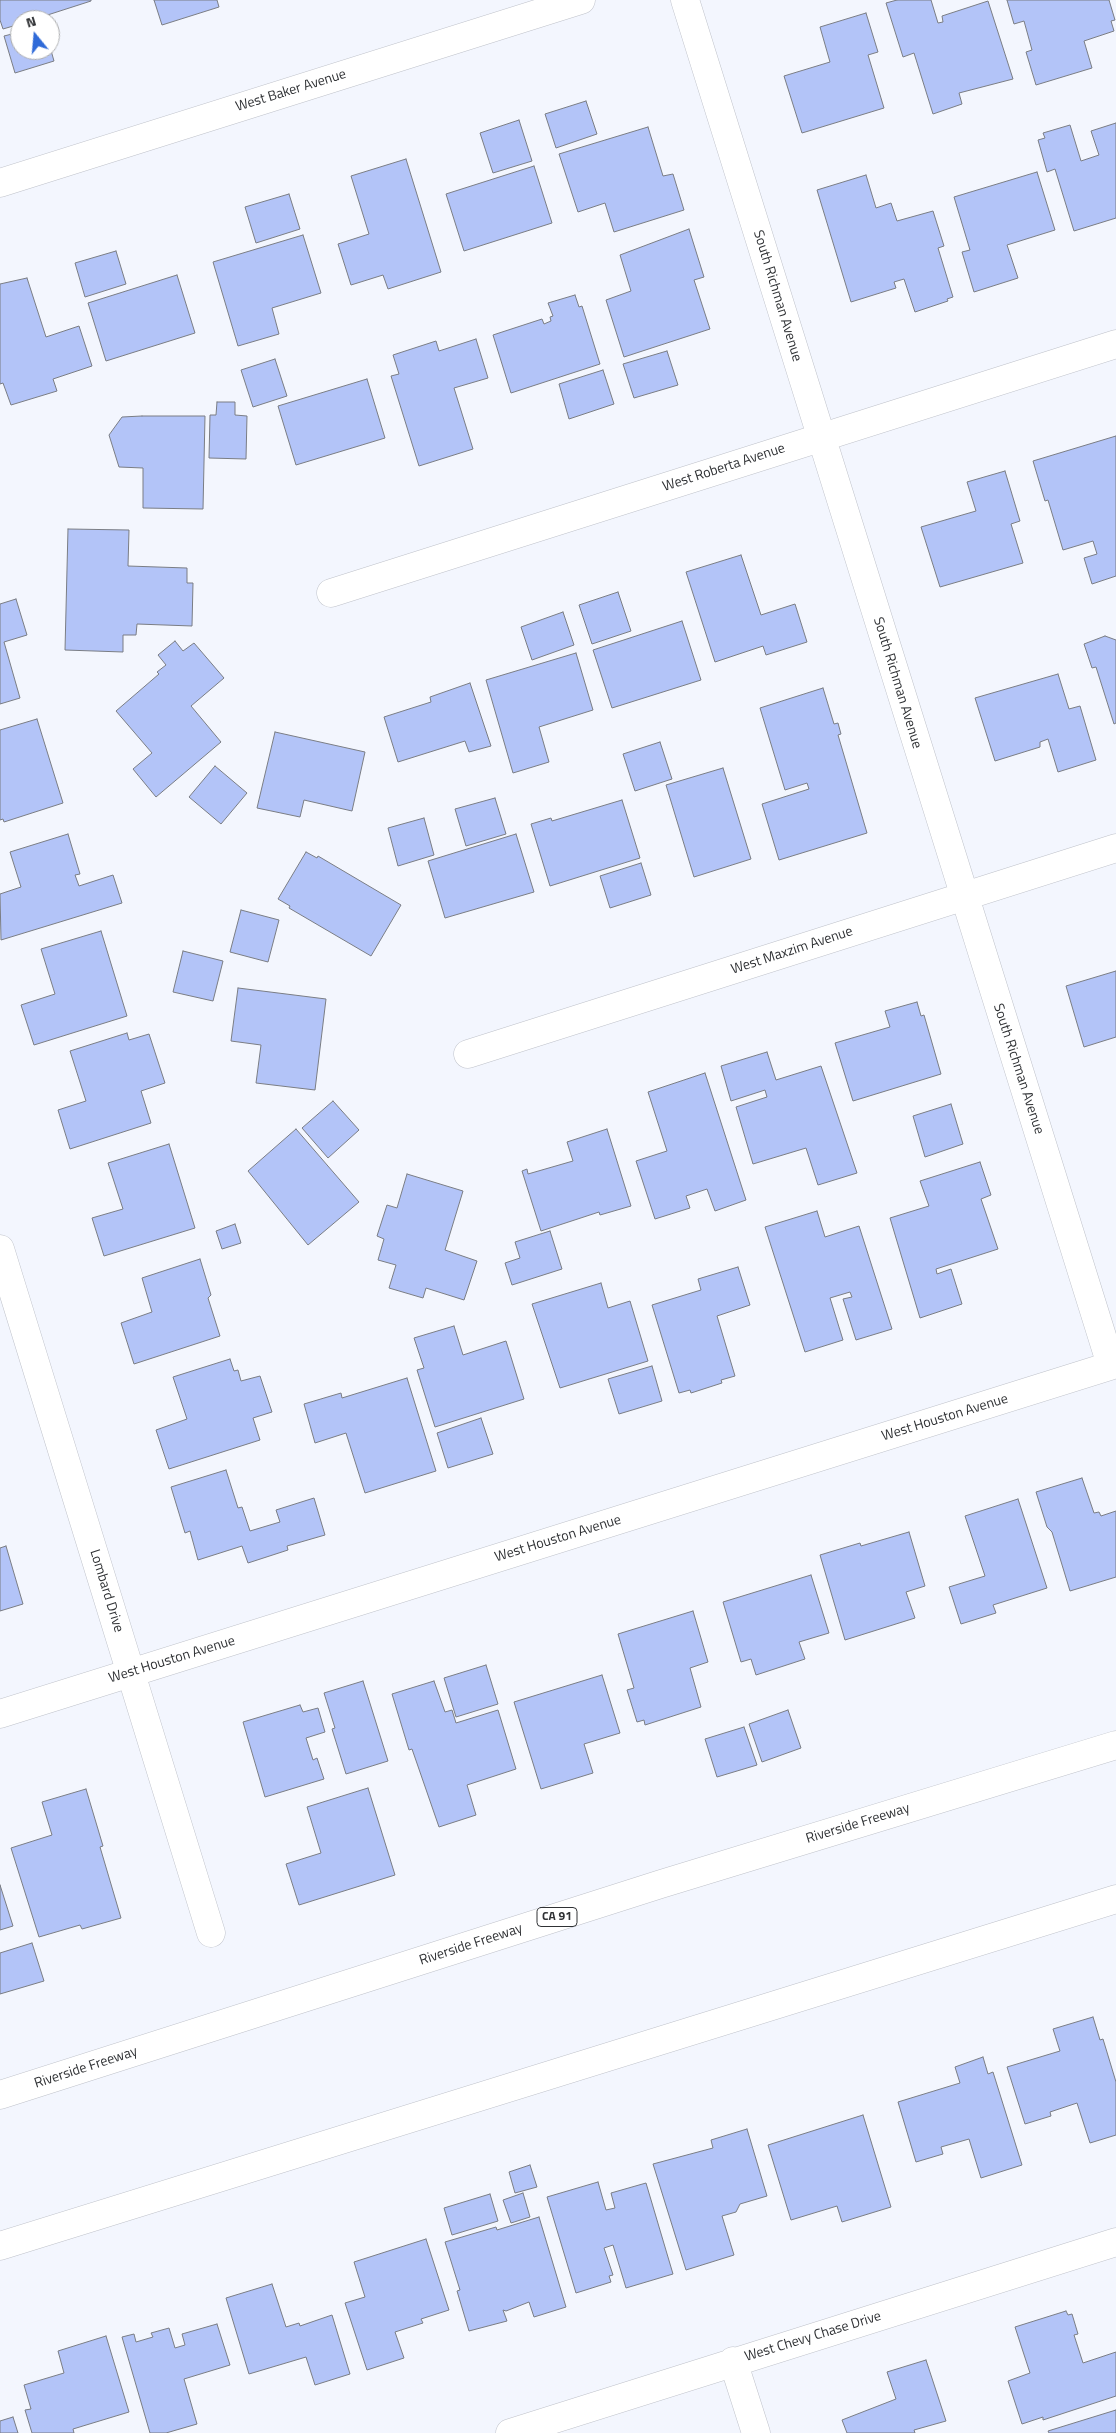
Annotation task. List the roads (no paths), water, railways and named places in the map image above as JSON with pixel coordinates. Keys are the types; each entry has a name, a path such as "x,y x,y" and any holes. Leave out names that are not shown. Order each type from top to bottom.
{"main road":[{"name":"West Baker Avenue","path":"0,183 581,0"},
{"name":"South Richman Avenue","path":"684,0 963,896 1114,1364"},
{"name":"West Roberta Avenue","path":"331,593 1116,344"},
{"name":"West Maxzim Avenue","path":"468,1054 1116,848"},
{"name":"Lombard Drive","path":"0,1249 212,1934"},
{"name":"West Houston Avenue","path":"0,1714 1114,1364"},
{"name":"Riverside Freeway","path":"0,2095 670,1881 1116,1745"},
{"path":"0,2246 1116,1899"},
{"name":"West Chevy Chase Drive","path":"510,2433 1116,2242"},
{"path":"734,2361 756,2433"}]}
